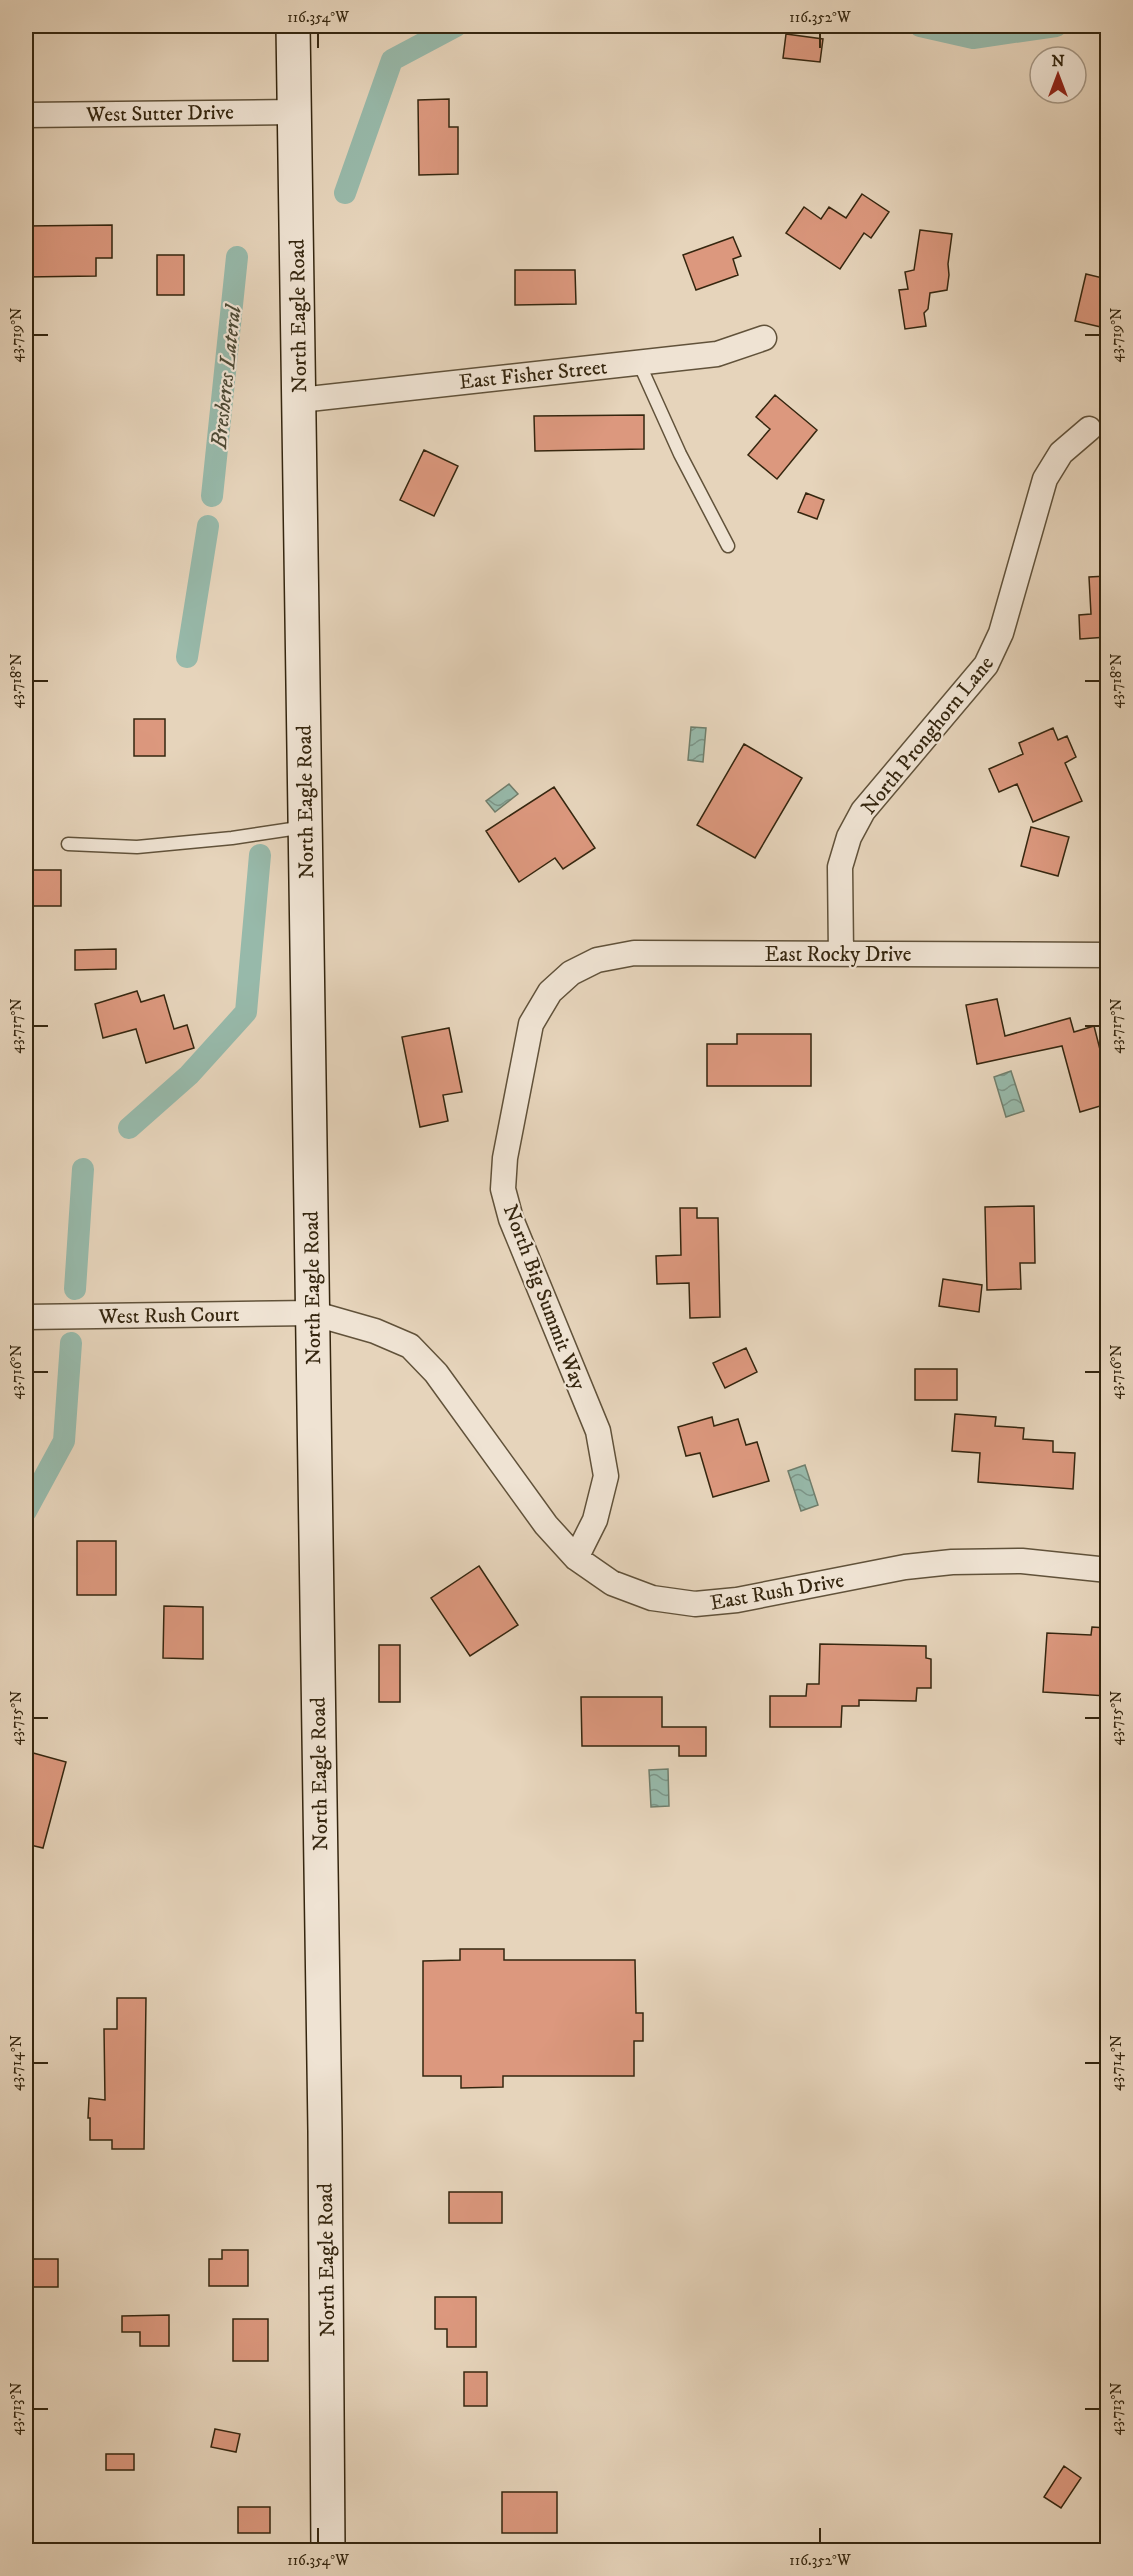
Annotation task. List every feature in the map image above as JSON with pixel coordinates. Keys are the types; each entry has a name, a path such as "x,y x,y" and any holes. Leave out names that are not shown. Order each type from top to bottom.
{"main road":[{"name":"North Eagle Road","path":"293,26 326,2221 328,2550"}],"street":[{"name":"West Sutter Drive","path":"26,115 295,112"},
{"name":"East Fisher Street","path":"300,400 717,354 765,338"},
{"name":"North Pronghorn Lane","path":"841,954 840,867 849,837 863,811 986,665 1001,633 1045,479 1061,453 1089,429"},
{"name":"East Rocky Drive","path":"572,973 597,960 634,953 1107,955"},
{"name":"North Big Summit Way","path":"572,973 550,992 531,1024 504,1158 503,1189 511,1219 598,1431 606,1476 595,1520 576,1558"},
{"name":"West Rush Court","path":"26,1317 312,1313"},
{"name":"East Rush Drive","path":"312,1313 375,1331 410,1346 436,1373 546,1526 576,1558 612,1582 652,1598 694,1604 737,1600 905,1567 952,1562 1022,1561 1107,1570"}],"lane":[{"path":"639,363 680,454 728,546"},
{"path":"68,844 138,847 232,838 306,827"}],"water":[{"path":"691,727 706,728 703,762 688,760"},
{"path":"509,784 518,794 495,812 486,801"},
{"path":"1011,1071 1024,1111 1006,1117 994,1077"},
{"path":"805,1465 818,1505 801,1511 788,1471"},
{"path":"668,1769 669,1806 651,1807 649,1770"}],"building":[{"path":"786,34 823,39 820,62 783,58"},
{"path":"449,99 449,127 458,127 458,174 419,175 418,100"},
{"path":"862,194 889,212 871,238 864,233 840,269 786,233 804,207 821,219 829,207 846,218"},
{"path":"112,225 112,258 96,258 96,276 26,277 26,226"},
{"path":"920,230 952,234 947,290 930,293 928,309 924,313 926,326 905,329 899,290 908,289 905,272 914,270"},
{"path":"733,237 741,256 733,259 738,275 696,290 683,255"},
{"path":"157,255 184,255 184,295 157,295"},
{"path":"515,270 575,270 576,304 515,305"},
{"path":"1086,274 1107,279 1105,328 1075,321"},
{"path":"775,395 817,430 777,479 748,455 770,429 756,417"},
{"path":"644,415 644,449 535,451 534,416"},
{"path":"424,450 458,466 434,516 400,500"},
{"path":"806,493 824,500 817,519 798,512"},
{"path":"1107,576 1107,637 1080,639 1079,615 1091,614 1089,577"},
{"path":"134,719 165,719 165,756 134,756"},
{"path":"1053,728 1058,740 1067,736 1076,757 1065,763 1082,801 1033,822 1017,784 999,792 989,769 1023,754 1019,743"},
{"path":"744,744 802,778 755,858 697,825"},
{"path":"554,787 595,848 563,869 555,858 519,882 486,831"},
{"path":"1031,827 1069,837 1058,876 1021,866"},
{"path":"26,870 61,870 61,906 26,906"},
{"path":"116,949 116,969 75,970 75,950"},
{"path":"137,991 141,1002 164,995 174,1029 187,1025 194,1048 146,1063 136,1029 103,1038 95,1004"},
{"path":"997,999 1005,1036 1070,1018 1074,1032 1094,1026 1107,1077 1107,1104 1080,1112 1062,1046 977,1064 966,1005"},
{"path":"449,1028 462,1092 443,1095 448,1121 420,1127 402,1037"},
{"path":"737,1034 811,1034 811,1086 707,1086 707,1044 737,1044"},
{"path":"1034,1206 1035,1263 1020,1263 1021,1289 987,1290 985,1207"},
{"path":"680,1208 697,1208 697,1218 718,1218 720,1317 690,1318 689,1283 657,1284 656,1256 681,1255"},
{"path":"943,1279 982,1285 979,1312 939,1306"},
{"path":"746,1348 757,1372 725,1388 713,1363"},
{"path":"915,1369 957,1369 957,1400 915,1400"},
{"path":"955,1414 996,1417 995,1426 1024,1428 1023,1439 1053,1441 1053,1452 1075,1453 1073,1489 978,1482 980,1453 952,1451"},
{"path":"712,1417 714,1426 738,1419 746,1445 757,1442 769,1481 713,1497 700,1453 686,1456 678,1427"},
{"path":"77,1541 116,1541 116,1595 77,1595"},
{"path":"479,1566 518,1625 470,1656 431,1598"},
{"path":"164,1606 203,1607 203,1659 163,1658"},
{"path":"1092,1627 1107,1628 1107,1696 1043,1692 1047,1633 1091,1635"},
{"path":"820,1644 926,1646 926,1658 931,1659 931,1688 917,1688 916,1701 859,1700 859,1706 842,1706 841,1727 770,1727 770,1696 806,1696 807,1684 819,1684"},
{"path":"379,1645 400,1645 400,1702 379,1702"},
{"path":"581,1697 662,1697 662,1727 706,1727 706,1756 679,1756 679,1746 582,1746"},
{"path":"26,1751 66,1762 43,1848 26,1844"},
{"path":"460,1949 504,1949 504,1960 635,1960 636,2013 643,2013 643,2041 634,2041 634,2076 503,2076 503,2087 461,2088 461,2076 423,2076 423,1961 460,1960"},
{"path":"117,1998 146,1998 144,2149 112,2149 112,2140 90,2140 89,2098 105,2100 104,2029 117,2029"},
{"path":"449,2192 502,2192 502,2223 449,2223"},
{"path":"222,2250 248,2250 248,2286 209,2286 209,2259 222,2259"},
{"path":"26,2259 58,2259 58,2287 26,2287"},
{"path":"435,2297 476,2297 476,2347 447,2347 447,2329 435,2329"},
{"path":"169,2315 169,2346 140,2346 140,2332 122,2332 122,2316"},
{"path":"233,2319 268,2319 268,2361 233,2361"},
{"path":"464,2372 487,2372 487,2406 464,2406"},
{"path":"215,2429 240,2434 236,2452 211,2447"},
{"path":"106,2454 134,2454 134,2470 106,2470"},
{"path":"1064,2466 1081,2478 1061,2508 1044,2497"},
{"path":"502,2492 557,2492 557,2533 502,2533"},
{"path":"238,2507 270,2507 270,2533 238,2533"}],"waterway":[{"name":"Bresheres Lateral","path":"345,193 392,60 456,26"},
{"path":"920,26 973,38 1056,26"},
{"name":"Bresheres Lateral","path":"212,496 237,257"},
{"name":"Bresheres Lateral","path":"187,657 208,526"},
{"name":"Bresheres Lateral","path":"129,1128 189,1075 246,1012 260,855"},
{"name":"Bresheres Lateral","path":"75,1289 83,1169"},
{"name":"Bresheres Lateral","path":"26,1511 64,1441 71,1343"}]}
